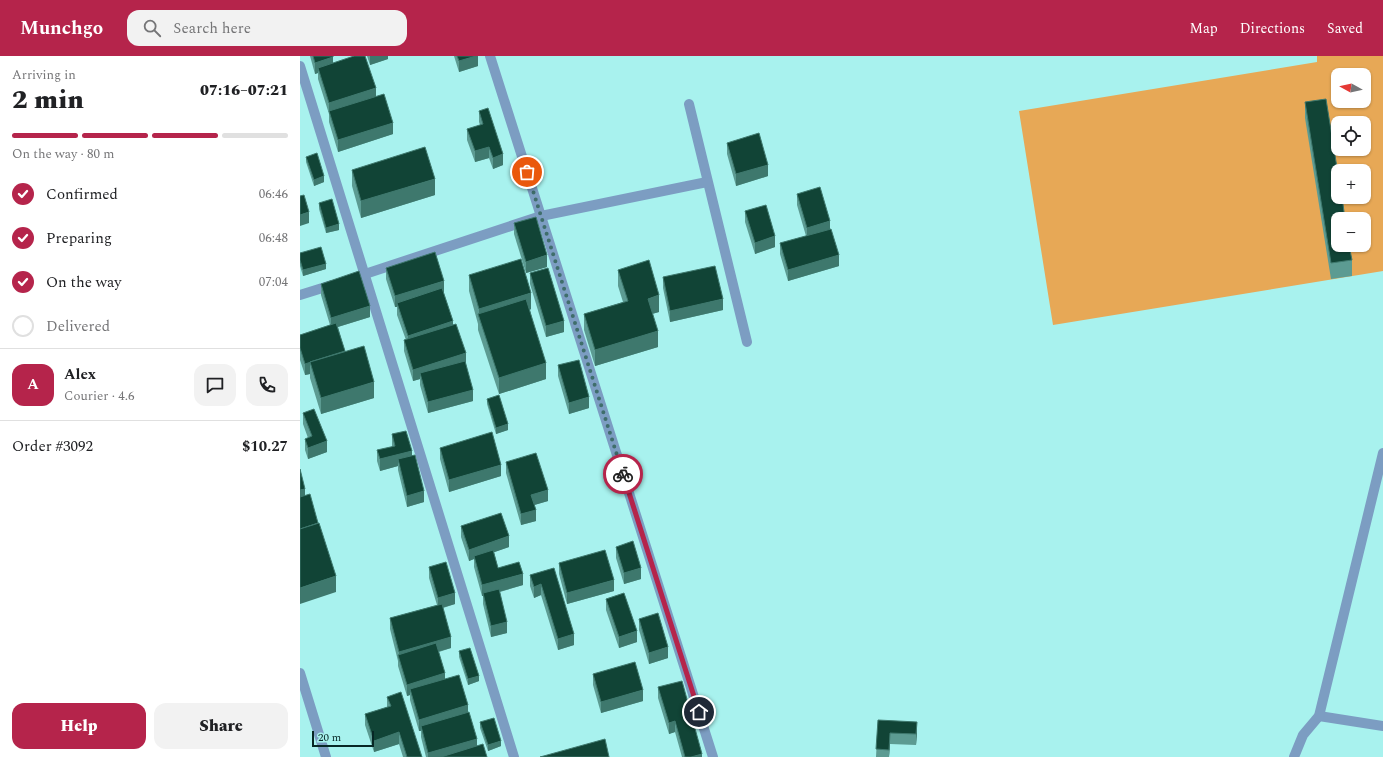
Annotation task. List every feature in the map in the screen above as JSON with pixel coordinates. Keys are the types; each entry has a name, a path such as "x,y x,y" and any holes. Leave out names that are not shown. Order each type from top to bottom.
{"street":[{"path":"490,56 713,757"},
{"path":"300,66 514,757"},
{"path":"689,104 747,342"},
{"path":"300,295 541,216 707,182"},
{"path":"1294,757 1303,735 1319,716 1383,453"},
{"path":"300,673 326,757"},
{"path":"1319,716 1383,726"}],"shaded area":[{"path":"1317,56 1383,56 1383,271 1053,325 1019,111 1317,62"}],"building":[{"path":"313,56 333,56 333,57 315,63"},
{"path":"354,56 365,56 376,88 329,103 318,68"},
{"path":"457,56 476,56 459,61"},
{"path":"384,94 393,123 338,140 329,111"},
{"path":"1326,99 1331,130 1331,156 1335,156 1336,164 1331,164 1331,204 1343,204 1344,212 1331,212 1331,252 1350,252 1352,260 1331,263 1305,102"},
{"path":"488,108 503,154 493,158 489,147 475,151 467,129 483,124 479,111"},
{"path":"759,133 768,165 736,174 727,143"},
{"path":"425,147 435,179 361,201 352,170"},
{"path":"317,153 324,176 314,180 306,157"},
{"path":"820,187 830,221 807,228 797,194"},
{"path":"304,195 309,212 300,215 300,196"},
{"path":"332,199 339,224 326,228 319,203"},
{"path":"766,205 775,236 755,243 745,211"},
{"path":"536,217 547,255 526,262 514,223"},
{"path":"831,229 839,255 788,270 780,243"},
{"path":"321,247 326,264 303,270 300,260 300,253"},
{"path":"435,252 444,281 395,296 386,268"},
{"path":"521,259 531,293 479,309 469,275"},
{"path":"649,260 659,295 648,299 658,331 595,350 584,314 628,301 618,270"},
{"path":"715,266 723,299 670,311 663,277"},
{"path":"548,268 564,321 546,326 530,273"},
{"path":"359,271 370,306 331,318 321,284"},
{"path":"442,288 453,321 408,336 397,303"},
{"path":"526,299 546,363 499,378 478,314"},
{"path":"336,323 345,351 305,364 300,348 300,335"},
{"path":"456,324 466,353 413,370 404,340"},
{"path":"364,346 374,382 321,398 310,362"},
{"path":"579,360 589,397 569,403 558,365"},
{"path":"465,361 473,390 428,402 420,373"},
{"path":"499,395 508,424 496,428 487,399"},
{"path":"314,409 327,441 308,448 305,439 312,436 303,413"},
{"path":"406,431 412,451 380,459 377,450 395,446 392,434"},
{"path":"492,432 501,465 449,480 440,448"},
{"path":"536,453 548,490 531,495 536,510 521,514 506,462"},
{"path":"415,455 424,491 407,496 398,459"},
{"path":"300,469 305,489 300,490"},
{"path":"310,494 318,523 300,529 300,497"},
{"path":"501,513 509,536 469,550 461,526"},
{"path":"319,523 336,576 300,588 300,529"},
{"path":"633,541 641,568 624,573 616,547"},
{"path":"493,550 498,568 519,562 523,574 482,585 474,556"},
{"path":"605,550 614,580 567,593 559,563"},
{"path":"446,562 455,593 438,598 429,567"},
{"path":"554,568 574,634 558,639 541,584 534,587 530,575"},
{"path":"499,589 507,622 491,626 483,593"},
{"path":"624,593 637,631 619,637 606,599"},
{"path":"442,604 451,637 399,652 390,618"},
{"path":"658,613 668,647 649,653 639,619"},
{"path":"436,643 445,673 407,685 398,655"},
{"path":"470,648 479,676 468,679 459,651"},
{"path":"635,662 643,690 601,702 593,674"},
{"path":"459,675 468,705 419,720 410,689"},
{"path":"682,681 702,754 691,757 685,757 675,721 669,723 658,687"},
{"path":"401,692 422,757 407,757 399,732 374,741 365,714 391,706 387,697"},
{"path":"469,712 477,739 428,753 421,726"},
{"path":"494,718 501,741 488,745 480,722"},
{"path":"878,720 917,722 916,734 890,733 889,750 876,749"},
{"path":"605,739 609,757 540,757"},
{"path":"483,744 487,757 441,757"}],"way so far":[{"path":"527,172 623,474"}],"route":[{"path":"623,474 699,712"}]}
